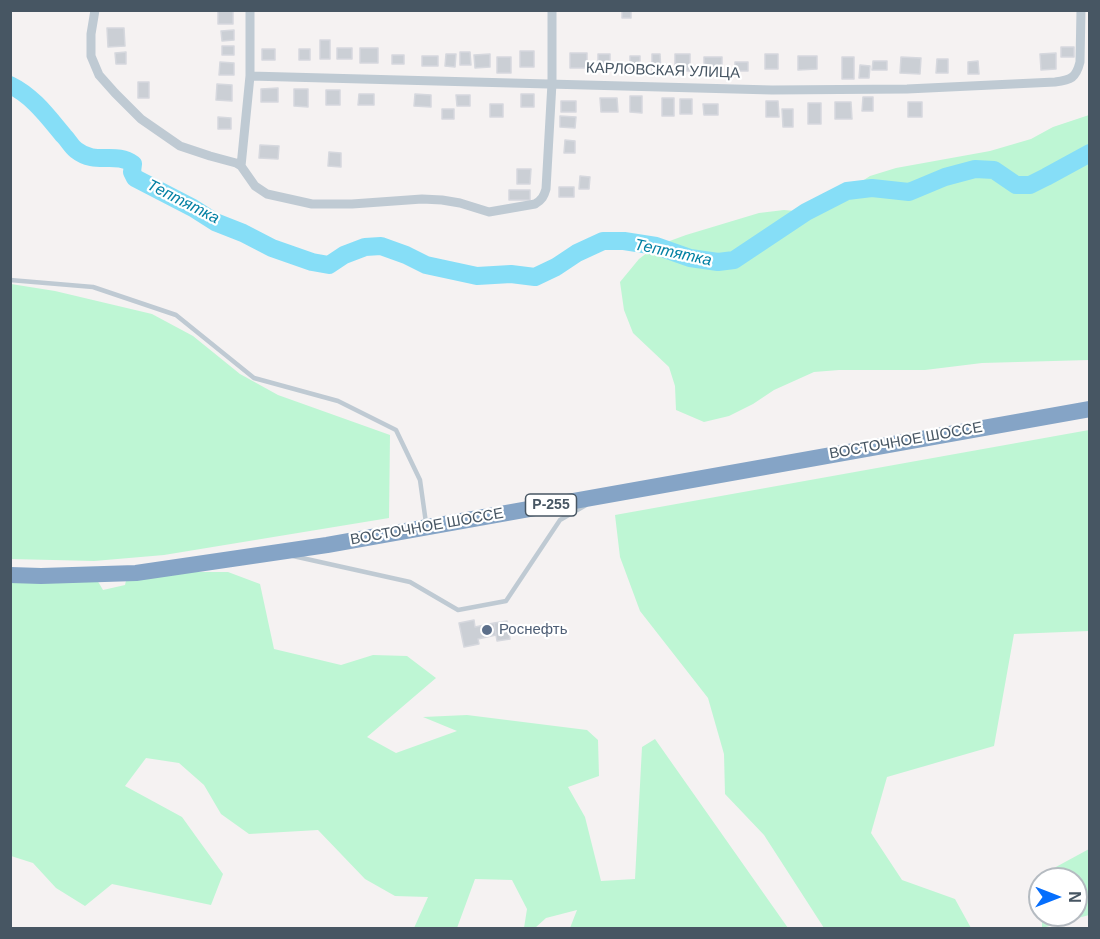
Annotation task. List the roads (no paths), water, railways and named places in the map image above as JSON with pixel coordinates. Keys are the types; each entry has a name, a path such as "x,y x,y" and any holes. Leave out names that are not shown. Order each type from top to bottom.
{"highway":[{"name":"ВОСТОЧНОЕ ШОССЕ","path":"10,574 40,576 136,573 327,545 1089,409"}],"street":[{"path":"95,10 91,34 91,56 99,75 115,93 141,119 180,146 241,166 255,186 267,194 312,204 442,200 489,212 535,204 541,200 546,189 552,83 552,10"},
{"path":"241,166 250,75 250,10"},
{"name":"КАРЛОВСКАЯ УЛИЦА","path":"250,75 772,90 907,89 1055,82 1069,80 1078,68 1081,10"}],"lane":[{"path":"10,280 93,287 176,315 254,378 338,401 396,430 420,480 427,527"},
{"path":"276,552 410,582 458,610 506,602 560,520 604,496"}],"waterway":[{"name":"Тептятка","path":"10,85 33,101 73,147 83,155 126,160 133,164 132,172 135,178 215,222 272,248 312,262 329,265 344,255 365,247 381,246 426,265 477,276 511,274 535,277 603,241 624,241 656,246 690,258 718,262 734,260 806,212 847,191 872,188 909,192 945,177 975,169 994,170 1016,185 1030,185 1090,153"}],"place":[{"name":"Роснефть","path":"487,630"}]}
